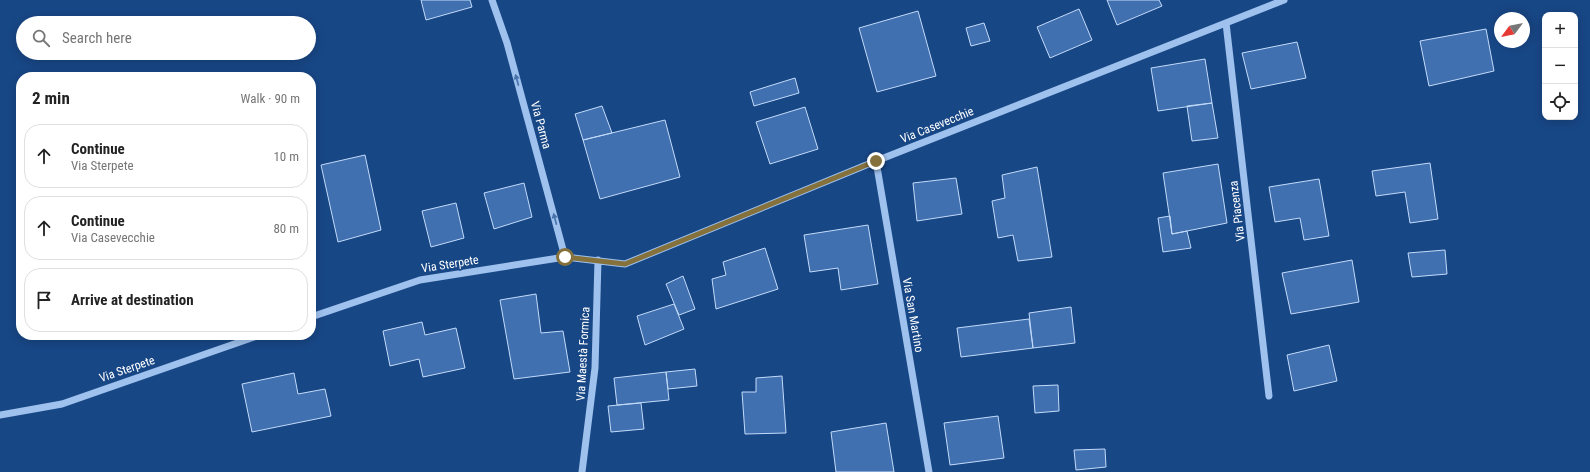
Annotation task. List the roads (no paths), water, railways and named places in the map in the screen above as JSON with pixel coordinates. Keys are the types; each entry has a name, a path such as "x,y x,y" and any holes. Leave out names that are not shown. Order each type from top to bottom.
{"street":[{"name":"Via Parma","path":"492,0 507,43 565,257"},
{"name":"Via Casevecchie","path":"598,260 625,264 876,161 1284,0"},
{"name":"Via Piacenza","path":"1226,23 1269,396"},
{"name":"Via San Martino","path":"876,161 929,472"},
{"name":"Via Sterpete","path":"316,315 420,280 565,257 598,260"},
{"name":"Via Maestà Formica","path":"582,472 596,368 598,260"},
{"name":"Via Sterpete","path":"0,415 62,404 246,340"}]}
